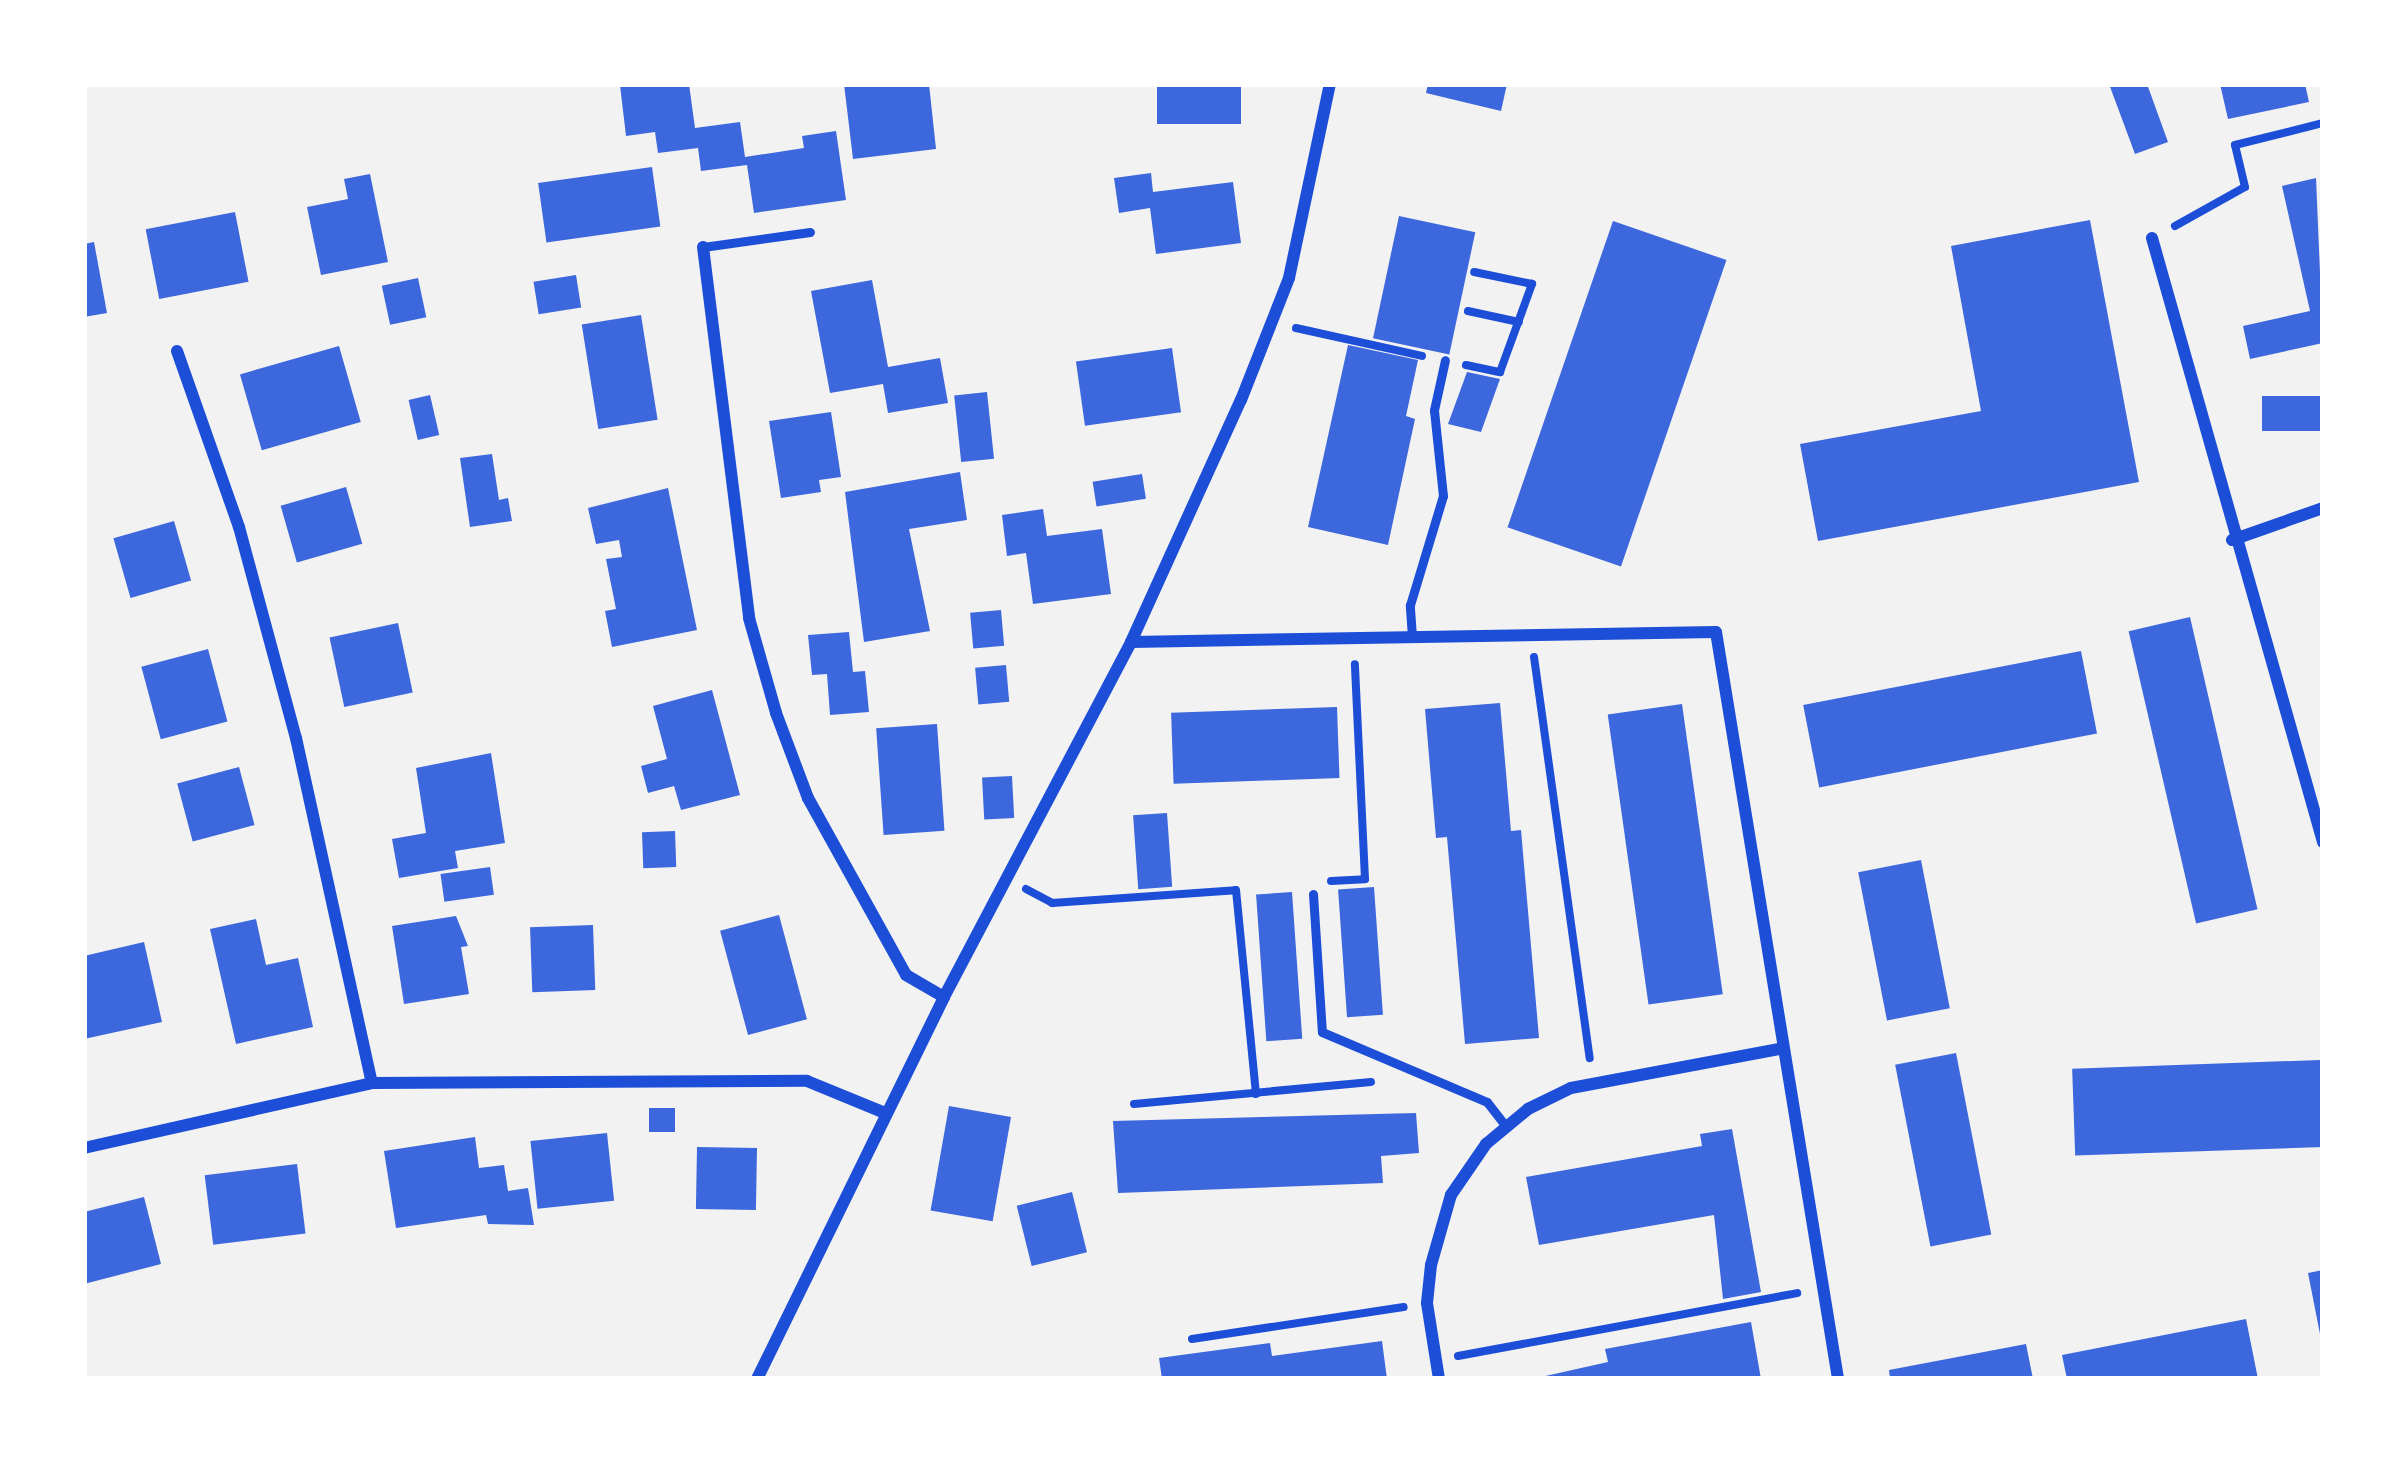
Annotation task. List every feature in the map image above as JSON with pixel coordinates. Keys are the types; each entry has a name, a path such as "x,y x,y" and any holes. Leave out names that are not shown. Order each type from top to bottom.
{"street":[{"path":"757,1379 885,1113 1131,642 1271,323 1314,179 1330,84"},
{"path":"2152,238 2232,540 2323,842"},
{"path":"703,247 746,597 776,713 808,798 906,975 944,997"},
{"path":"177,351 239,527 296,738 372,1083"},
{"path":"2232,540 2323,508"},
{"path":"1131,642 1716,632 1779,1049 1838,1379"},
{"path":"1439,1379 1427,1304 1450,1195 1507,1126 1549,1097 1594,1083 1779,1049"},
{"path":"84,1148 372,1083 808,1081 885,1113"}],"lane":[{"path":"703,247 810,232"},
{"path":"1412,638 1410,605 1443,496 1434,410 1444,360"},
{"path":"1313,894 1322,1032 1487,1102 1507,1126"}],"path":[{"path":"2152,238 2246,187 2235,145 2323,123"},
{"path":"1271,323 1500,372 1532,284 1474,272"},
{"path":"1468,311 1519,322"},
{"path":"1532,636 1594,1083"},
{"path":"1313,894 1318,882 1364,879 1354,638"},
{"path":"1006,880 1052,903 1236,890 1256,1094"},
{"path":"1133,1104 1404,1078 1412,1070"},
{"path":"1436,1360 1822,1288"},
{"path":"1192,1339 1427,1304"}],"building":[{"path":"689,84 695,128 740,122 745,157 804,148 802,136 836,131 846,200 754,213 747,165 701,171 698,148 658,153 655,132 626,136 620,85"},
{"path":"844,84 929,84 936,149 853,159"},
{"path":"1157,84 1241,84 1241,124 1157,124"},
{"path":"1428,84 1507,84 1501,111 1426,93"},
{"path":"2109,84 2147,84 2168,142 2135,154"},
{"path":"2220,84 2305,84 2309,102 2228,119"},
{"path":"652,167 660,226 546,242 538,183"},
{"path":"1151,173 1153,192 1233,182 1241,243 1156,254 1150,208 1119,213 1114,178"},
{"path":"370,174 388,262 321,275 307,207 348,199 344,179"},
{"path":"2316,178 2323,343 2250,359 2243,326 2310,311 2282,186"},
{"path":"235,212 249,282 159,299 146,229"},
{"path":"1399,216 1475,232 1449,354 1373,338"},
{"path":"2090,220 2139,482 1818,541 1800,444 1981,411 1951,246"},
{"path":"1613,221 1726,260 1621,566 1508,527"},
{"path":"94,242 107,313 84,317 84,244"},
{"path":"576,275 581,308 539,314 534,282"},
{"path":"418,278 426,317 390,325 382,286"},
{"path":"872,280 888,367 940,358 948,403 888,413 883,384 830,393 811,291"},
{"path":"641,315 658,420 598,429 582,324"},
{"path":"1348,345 1418,360 1406,416 1415,419 1388,545 1308,527"},
{"path":"339,346 361,422 262,450 240,374"},
{"path":"1172,348 1181,412 1085,426 1076,361"},
{"path":"1467,372 1500,379 1481,432 1448,424"},
{"path":"987,392 994,459 961,462 954,395"},
{"path":"430,395 439,435 418,440 409,400"},
{"path":"2262,396 2323,396 2323,431 2262,431"},
{"path":"831,412 841,477 819,480 821,492 781,498 769,421"},
{"path":"492,454 499,500 508,498 512,521 470,527 460,458"},
{"path":"960,472 967,520 909,529 930,631 864,642 845,492"},
{"path":"1142,474 1146,499 1097,507 1093,482"},
{"path":"346,487 362,544 297,562 281,506"},
{"path":"668,488 697,630 612,647 605,611 616,609 606,559 622,557 619,540 596,544 588,508"},
{"path":"1043,509 1047,536 1102,529 1111,594 1033,604 1026,553 1007,556 1002,515"},
{"path":"174,521 191,581 131,598 113,538"},
{"path":"1001,610 1004,646 973,649 970,613"},
{"path":"2190,617 2257,909 2196,923 2129,631"},
{"path":"398,623 413,692 344,707 330,638"},
{"path":"849,632 853,672 865,671 869,712 830,715 827,674 812,675 808,635"},
{"path":"208,649 227,721 161,739 141,667"},
{"path":"2081,651 2097,733 1819,787 1803,705"},
{"path":"1006,665 1009,702 978,705 975,668"},
{"path":"712,690 740,795 681,810 674,786 648,793 641,766 667,759 653,706"},
{"path":"1500,703 1511,831 1521,830 1539,1038 1465,1044 1447,837 1436,838 1425,709"},
{"path":"1682,704 1723,994 1649,1005 1608,714"},
{"path":"1337,707 1339,778 1174,784 1171,713"},
{"path":"937,724 944,831 884,835 876,728"},
{"path":"491,753 505,843 455,851 458,868 399,878 392,839 426,833 416,768"},
{"path":"239,767 255,825 193,842 177,784"},
{"path":"1012,776 1014,818 984,820 982,778"},
{"path":"1167,813 1172,887 1138,889 1133,815"},
{"path":"675,831 676,867 643,868 642,832"},
{"path":"1921,860 1950,1008 1887,1020 1858,872"},
{"path":"490,867 494,895 444,902 440,874"},
{"path":"1374,887 1383,1015 1347,1017 1338,890"},
{"path":"1292,892 1302,1039 1266,1041 1256,895"},
{"path":"779,915 807,1019 748,1035 720,931"},
{"path":"456,916 468,946 461,947 469,994 404,1004 392,926"},
{"path":"256,919 266,965 298,958 313,1027 236,1044 210,929"},
{"path":"593,925 595,990 532,992 530,927"},
{"path":"144,942 162,1022 84,1039 84,956"},
{"path":"1956,1053 1991,1235 1930,1246 1895,1065"},
{"path":"2320,1060 2323,1147 2075,1156 2072,1069"},
{"path":"949,1106 1011,1117 993,1221 931,1210"},
{"path":"649,1108 675,1108 675,1132 649,1132"},
{"path":"1416,1113 1419,1153 1381,1156 1383,1183 1118,1193 1113,1121"},
{"path":"1732,1129 1761,1292 1723,1299 1714,1215 1539,1245 1526,1177 1702,1146 1700,1134"},
{"path":"607,1133 614,1201 538,1209 530,1141"},
{"path":"475,1137 479,1168 504,1165 508,1191 528,1188 534,1225 488,1224 486,1215 396,1228 384,1151"},
{"path":"697,1147 757,1148 756,1210 696,1209"},
{"path":"297,1164 306,1233 213,1245 205,1175"},
{"path":"1072,1192 1087,1252 1032,1266 1017,1206"},
{"path":"144,1197 161,1264 84,1284 84,1212"},
{"path":"2323,1270 2323,1339 2321,1339 2308,1273"},
{"path":"2246,1319 2258,1379 2067,1379 2062,1355"},
{"path":"1751,1322 1761,1379 1532,1379 1608,1362 1605,1349"},
{"path":"1382,1341 1387,1379 1162,1379 1159,1358 1270,1343 1272,1356"},
{"path":"2026,1344 2033,1379 1890,1379 1889,1370"}]}
